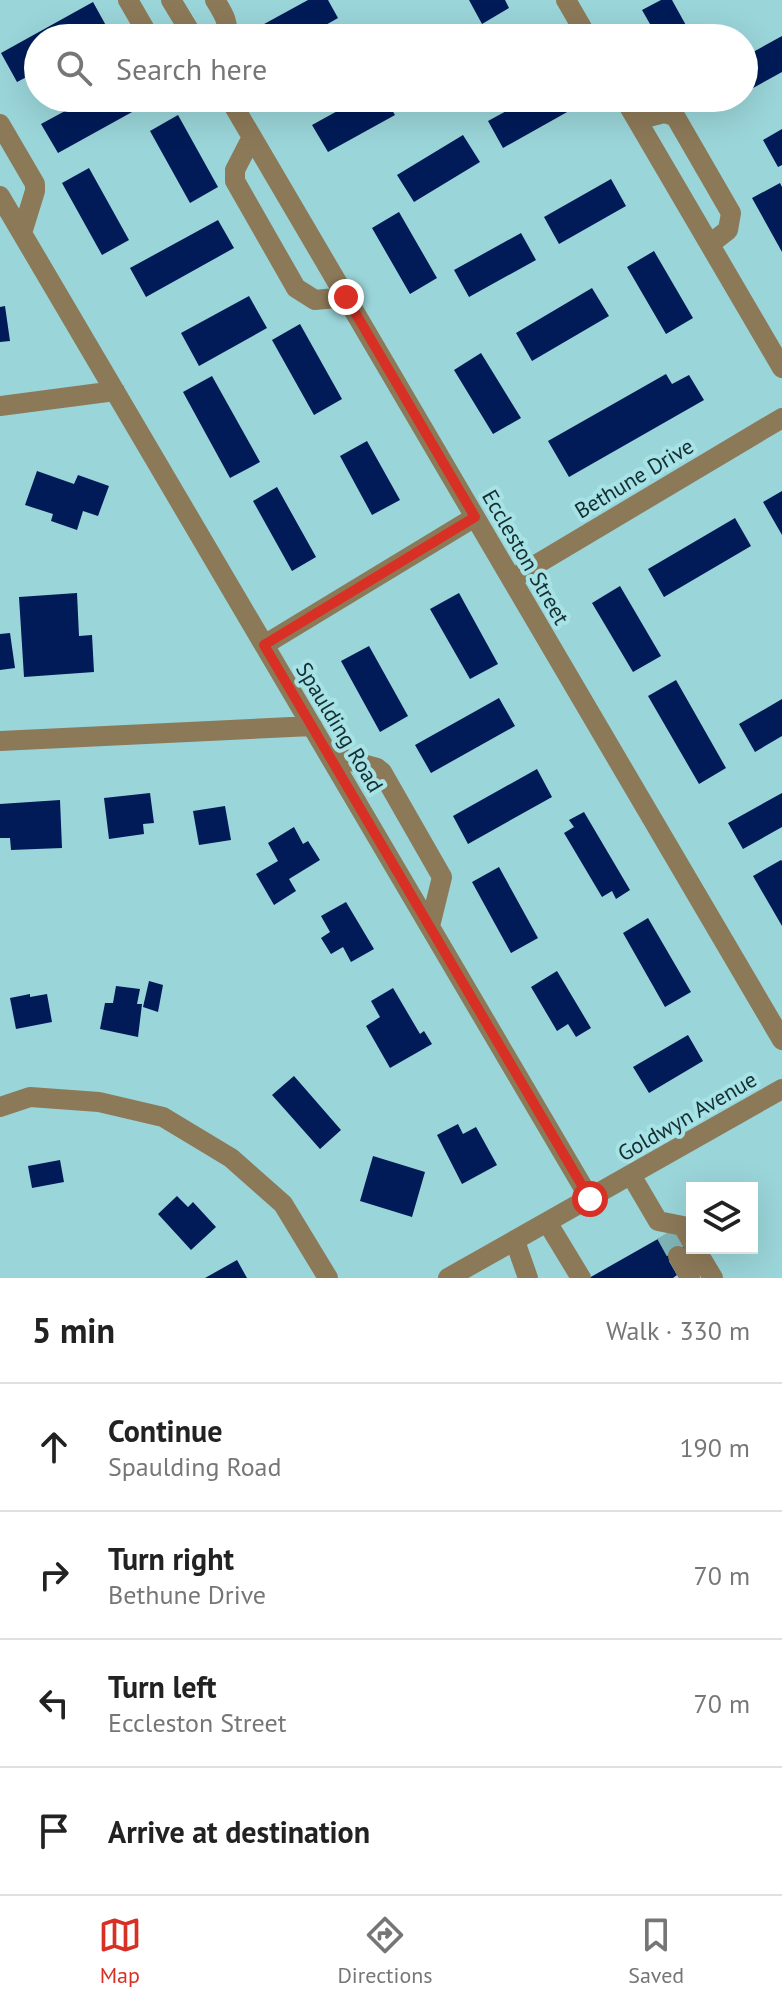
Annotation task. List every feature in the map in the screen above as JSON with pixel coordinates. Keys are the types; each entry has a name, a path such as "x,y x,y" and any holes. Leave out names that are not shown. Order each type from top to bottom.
{"street":[{"path":"128,0 142,24"},
{"path":"171,0 186,24"},
{"path":"215,0 227,24"},
{"path":"566,0 580,24"},
{"name":"Eccleston Street","path":"237,112 782,1040"},
{"path":"632,112 782,368"},
{"path":"637,120 664,113 675,116 731,213 728,230 710,244"},
{"path":"0,124 35,184 22,233"},
{"path":"252,137 235,170 235,181 296,288 315,300 346,297"},
{"name":"Spaulding Road","path":"0,196 590,1199"},
{"path":"0,406 115,391"},
{"name":"Bethune Drive","path":"512,579 782,418"},
{"path":"264,645 475,517"},
{"path":"0,741 312,726"},
{"path":"329,755 382,772 442,877 430,926"},
{"name":"Goldwyn Avenue","path":"448,1278 782,1089"},
{"path":"0,1107 30,1097 99,1102 163,1117 231,1158 283,1204 328,1278"},
{"path":"631,1175 662,1228 683,1226 686,1238"},
{"path":"547,1222 581,1278"},
{"path":"515,1241 528,1278"},
{"path":"689,1254 690,1278"},
{"path":"693,1254 713,1278"}],"building":[{"path":"308,0 328,0 338,18 328,24 264,24"},
{"path":"469,0 505,0 509,8 482,24"},
{"path":"661,0 672,0 685,24 650,24 642,10"},
{"path":"93,2 105,24 53,24"},
{"path":"782,36 782,72 758,85 758,49"},
{"path":"24,40 24,78 17,82 1,53"},
{"path":"63,112 132,112 58,153 41,124"},
{"path":"336,112 393,112 395,115 328,152 312,125"},
{"path":"504,112 567,112 503,148 488,121"},
{"path":"178,115 218,187 190,203 150,131"},
{"path":"782,129 782,165 778,167 763,140"},
{"path":"463,135 480,162 414,202 397,175"},
{"path":"89,168 129,240 102,255 62,183"},
{"path":"611,179 626,206 559,244 544,217"},
{"path":"780,183 782,187 782,252 752,198"},
{"path":"399,212 437,278 410,294 372,228"},
{"path":"218,220 234,248 146,297 130,268"},
{"path":"521,233 536,260 469,297 454,270"},
{"path":"654,251 693,318 666,334 627,267"},
{"path":"592,288 609,316 532,361 516,333"},
{"path":"249,296 267,328 199,366 181,333"},
{"path":"5,306 10,341 0,342 0,307"},
{"path":"300,324 342,399 314,415 272,340"},
{"path":"481,353 521,418 493,434 454,370"},
{"path":"666,374 672,384 689,375 704,400 569,477 548,441"},
{"path":"212,376 260,462 230,478 183,392"},
{"path":"367,441 400,500 372,515 340,456"},
{"path":"37,471 74,484 78,475 109,486 98,516 83,511 77,530 51,521 53,514 25,505"},
{"path":"277,487 316,557 292,571 253,501"},
{"path":"782,491 782,535 763,502"},
{"path":"735,518 751,546 664,597 648,569"},
{"path":"620,586 661,656 633,672 592,603"},
{"path":"77,593 79,636 92,635 94,672 24,677 19,597"},
{"path":"459,593 498,664 470,679 430,609"},
{"path":"10,633 15,668 0,670 0,634"},
{"path":"369,646 408,716 380,732 341,661"},
{"path":"676,680 726,768 699,784 648,696"},
{"path":"499,698 515,726 431,773 415,745"},
{"path":"782,699 782,736 755,752 739,724"},
{"path":"537,769 552,797 468,844 453,816"},
{"path":"150,793 154,823 143,824 144,834 109,839 104,798"},
{"path":"782,793 782,827 743,849 728,823"},
{"path":"60,800 62,848 11,850 10,838 0,838 0,804"},
{"path":"225,806 231,840 199,845 193,811"},
{"path":"584,812 630,890 616,899 612,891 602,897 564,833 574,827 569,820"},
{"path":"294,827 303,844 308,841 320,860 289,879 296,891 274,905 256,874 278,861 268,843"},
{"path":"782,861 782,926 753,876"},
{"path":"499,867 538,938 511,953 472,882"},
{"path":"346,902 374,949 351,962 343,947 331,954 321,938 330,932 321,916"},
{"path":"648,918 691,992 665,1007 623,933"},
{"path":"557,971 591,1028 576,1037 568,1024 557,1031 531,987"},
{"path":"149,981 163,985 158,1012 143,1007"},
{"path":"116,986 140,989 137,1004 142,1004 138,1037 100,1029 105,1003 113,1003"},
{"path":"393,988 420,1034 424,1031 432,1044 390,1068 366,1026 380,1017 371,1001"},
{"path":"30,994 30,997 47,994 52,1022 16,1029 10,998"},
{"path":"688,1035 703,1061 649,1093 633,1067"},
{"path":"294,1076 341,1130 320,1149 272,1095"},
{"path":"458,1124 463,1134 476,1127 497,1165 462,1184 437,1135"},
{"path":"373,1156 425,1172 412,1217 360,1201"},
{"path":"60,1160 64,1182 32,1188 28,1166"},
{"path":"177,1196 188,1207 193,1202 216,1227 191,1250 158,1214"},
{"path":"679,1227 686,1240 686,1252 669,1261 677,1275 673,1278 589,1278"},
{"path":"237,1260 247,1278 205,1278"}],"tunnel":[{"path":"666,1234 678,1256"}],"route":[{"path":"346,297 475,517 264,645 590,1199"}]}
